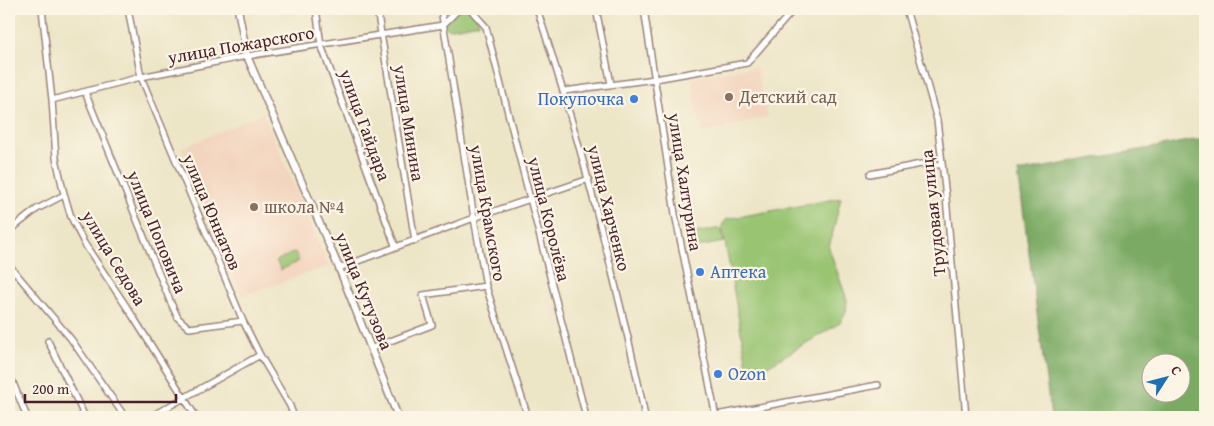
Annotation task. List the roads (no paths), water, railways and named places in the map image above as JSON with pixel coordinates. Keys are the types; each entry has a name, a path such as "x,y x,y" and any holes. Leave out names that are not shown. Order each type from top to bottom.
{"main road":[{"name":"улица Кутузова","path":"238,9 247,56 339,268 398,417"}],"street":[{"name":"улица Седова","path":"42,9 56,158 64,195 71,216 84,244 132,315 182,398 196,417"},
{"name":"улица Юннатов","path":"128,9 141,77 243,321 260,355 290,406 294,417"},
{"name":"улица Гайдара","path":"316,9 321,45 396,248"},
{"name":"улица Минина","path":"377,9 415,241"},
{"name":"улица Крамского","path":"441,9 486,286 528,417"},
{"path":"443,25 459,9"},
{"name":"улица Королёва","path":"470,9 486,27 586,417"},
{"name":"улица Харченко","path":"537,9 564,91 589,179 637,376 645,417"},
{"path":"596,9 611,84"},
{"name":"улица Халтурина","path":"644,9 675,214 703,361 716,416"},
{"path":"564,91 654,79 747,63 794,9"},
{"name":"Трудовая улица","path":"906,9 937,120 966,417"},
{"name":"улица Пожарского","path":"52,100 141,77 247,56 443,25"},
{"name":"улица Поповича","path":"85,92 178,318 189,328 243,321"},
{"path":"870,174 921,164 942,165"},
{"path":"339,268 474,218 589,179"},
{"path":"9,231 37,209 64,195"},
{"path":"9,265 71,339 125,417"},
{"path":"372,348 432,325 423,295 486,286"},
{"path":"48,341 85,417"},
{"path":"150,417 260,355"},
{"path":"9,373 27,417"},
{"path":"716,416 878,385"}],"place":[{"name":"Детский сад","path":"729,97"},
{"name":"Покупочка","path":"634,99"},
{"name":"школа №4","path":"254,207"},
{"name":"Аптека","path":"700,272"},
{"name":"Ozon","path":"718,374"}]}
